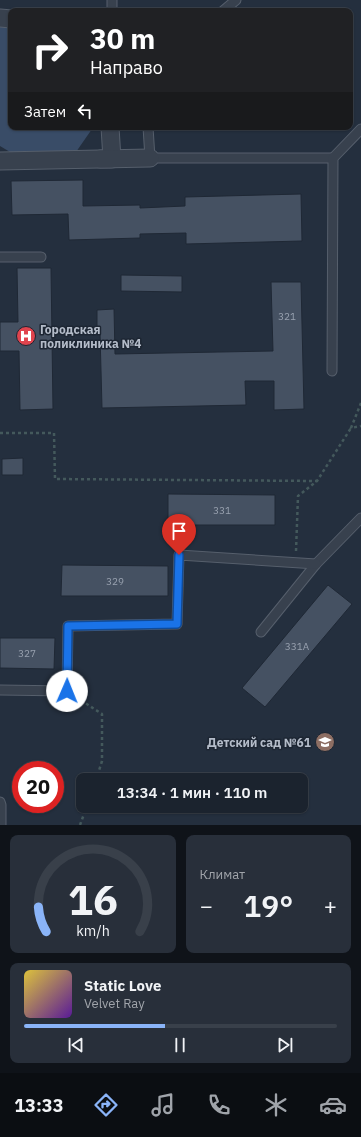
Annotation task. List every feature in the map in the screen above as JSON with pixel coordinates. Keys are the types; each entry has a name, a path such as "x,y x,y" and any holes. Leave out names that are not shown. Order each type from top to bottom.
{"street":[{"path":"110,130 112,159"},
{"path":"0,161 150,158"}],"lane":[{"path":"227,8 236,0"},
{"path":"332,371 333,158 361,129"},
{"path":"148,130 150,158 333,158"},
{"path":"0,257 41,257"},
{"path":"261,632 316,564 361,518"},
{"path":"0,690 67,691 68,626 177,624 179,555 316,564"},
{"path":"0,802 1,825"}],"path":[{"path":"296,563 298,496 317,481 350,428 361,403"},
{"path":"350,428 361,426"},
{"path":"0,433 54,433 55,479 317,481"},
{"path":"67,691 102,714 102,761 98,773"},
{"path":"80,825 84,813"}],"water":[{"path":"0,25 8,25 8,130 91,130 76,152 15,155 0,146"}],"building":[{"path":"83,180 83,206 140,205 140,208 185,206 185,197 301,194 302,241 186,244 186,233 140,234 140,238 69,240 68,214 12,215 11,181"},
{"name":"Городская поликлиника №4","path":"17,268 51,268 53,409 20,410 19,351 0,351 0,322 18,322"},
{"path":"121,275 182,276 182,292 121,291"},
{"path":"271,282 301,282 304,409 274,410 274,381 245,381 246,405 102,408 100,333 97,333 97,310 114,309 115,354 273,351"},
{"path":"23,458 23,475 2,475 2,459"},
{"path":"168,494 275,495 275,525 168,525"},
{"path":"62,565 168,566 168,596 61,596"},
{"path":"328,585 352,604 265,707 242,688"},
{"path":"0,638 55,638 54,669 0,668"}],"place":[{"name":"Городская поликлиника №4","path":"26,336"},
{"name":"Детский сад №61","path":"325,742"}],"route":[{"path":"67,691 68,626 177,624 179,555"}]}
